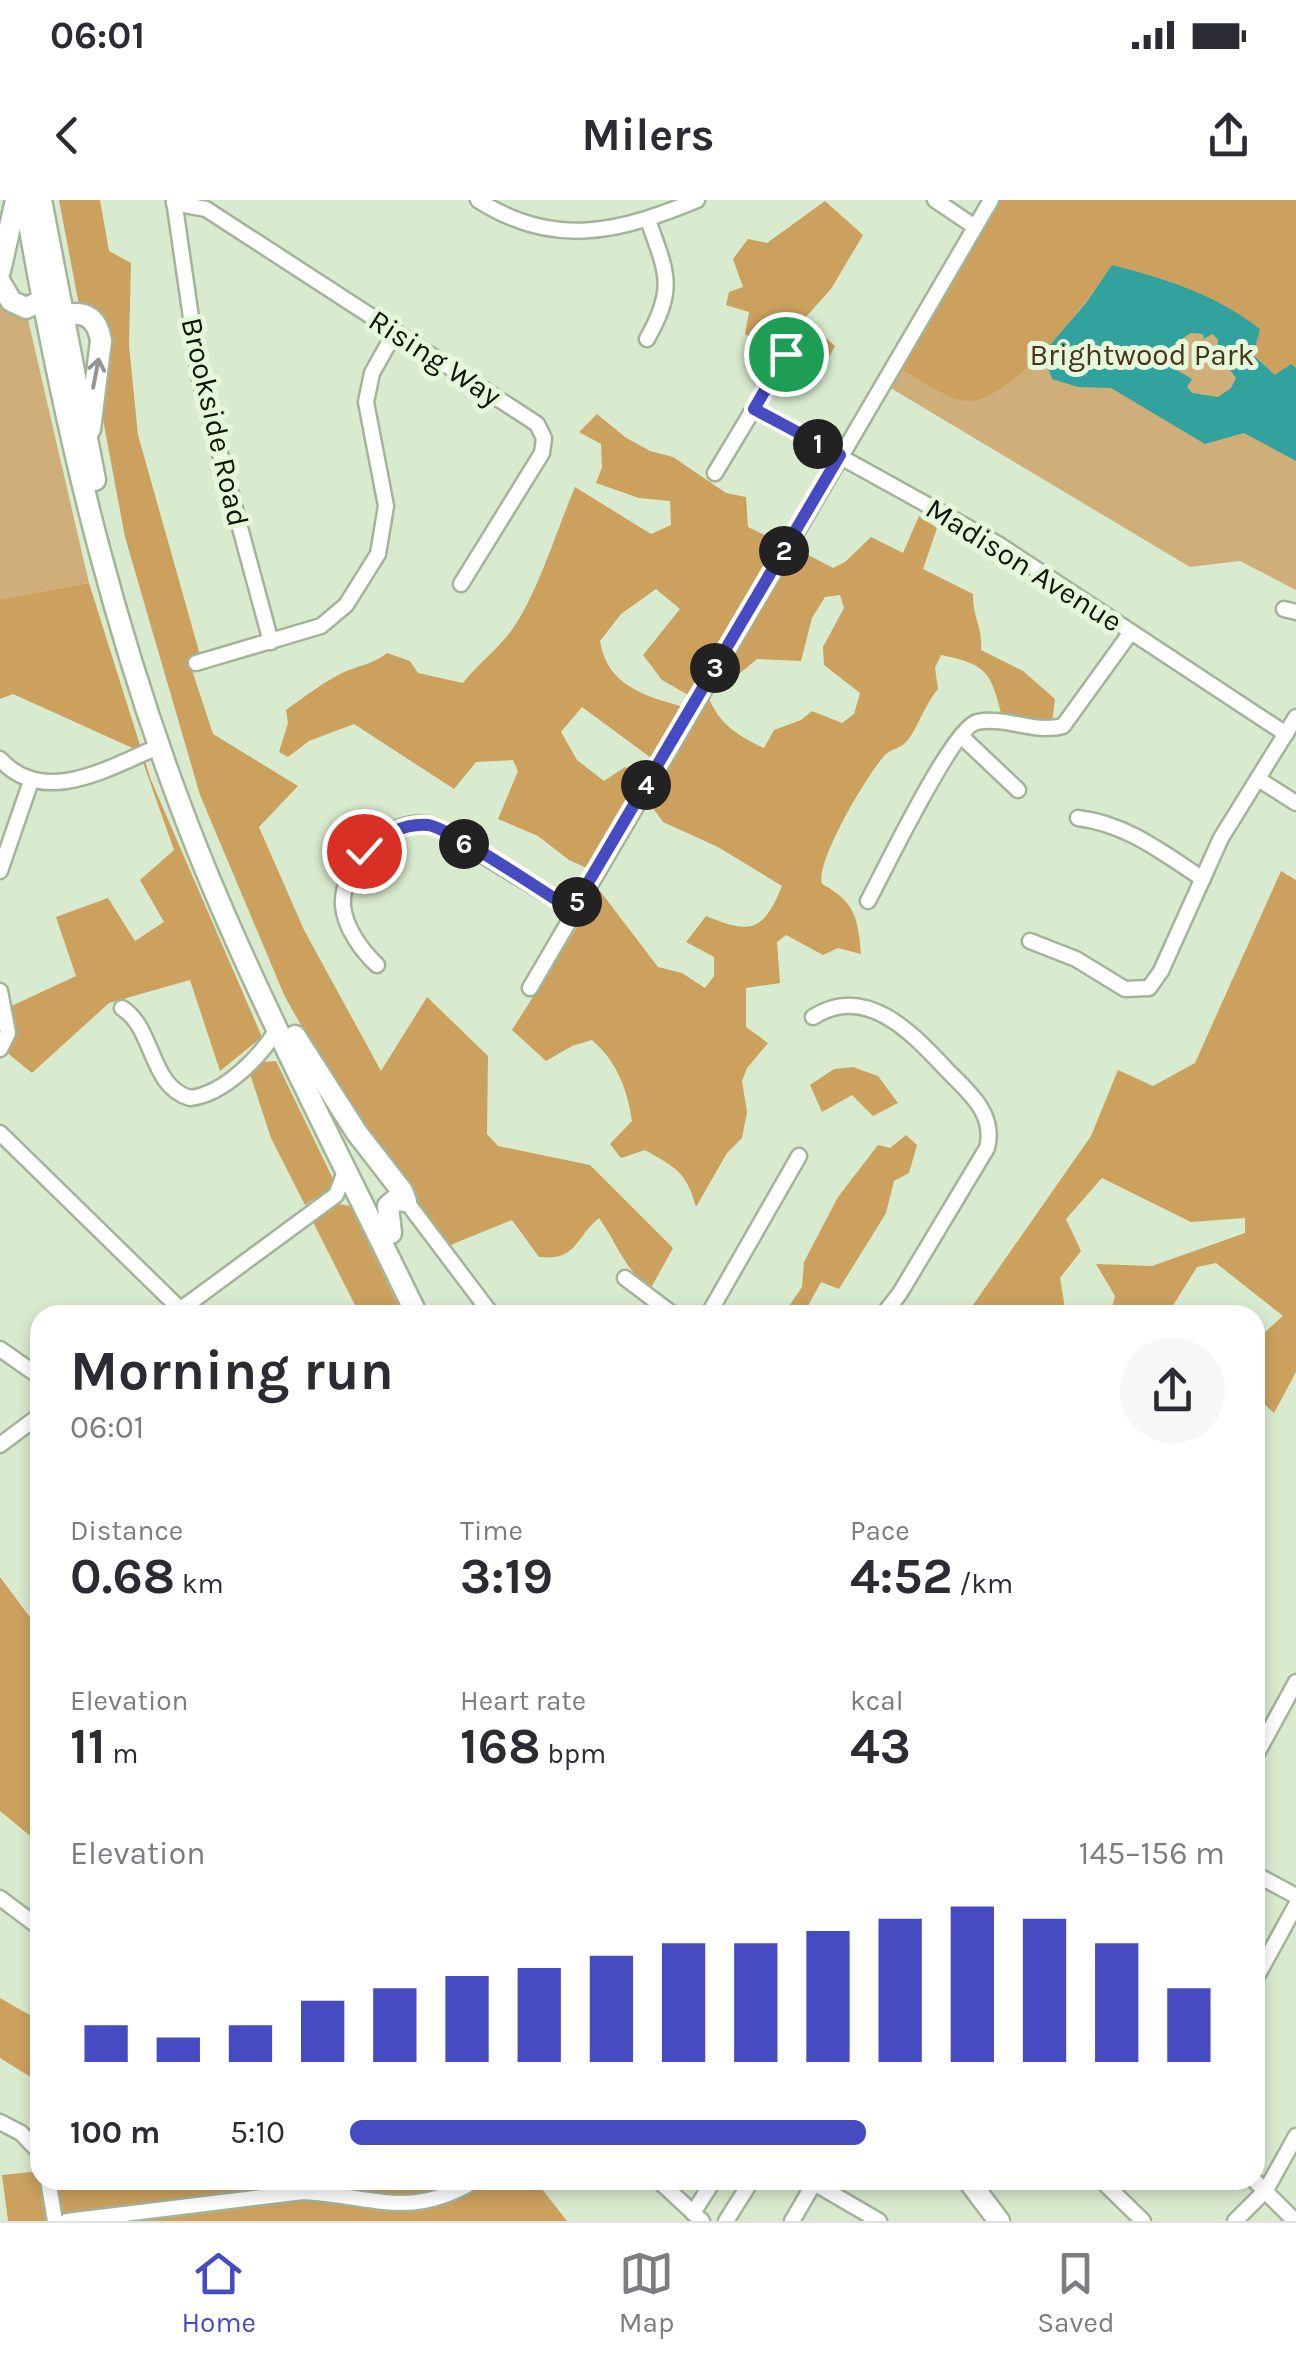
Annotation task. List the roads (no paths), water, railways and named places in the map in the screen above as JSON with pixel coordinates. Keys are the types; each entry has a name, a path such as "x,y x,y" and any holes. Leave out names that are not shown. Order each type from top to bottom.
{"highway":[{"path":"0,271 16,200"},
{"path":"25,200 132,619 171,743 288,1040 425,1305"},
{"path":"40,200 51,308 74,455 160,746 208,876 412,1305"},
{"path":"0,282 11,302 90,315 99,328 100,355 90,412 91,466"},
{"path":"288,1040 406,1200 389,1203 391,1233"},
{"path":"962,2190 985,2221"},
{"path":"976,2190 1000,2221"}],"street":[{"path":"478,200 520,221 558,230 598,231 648,220 698,200"},
{"path":"934,200 975,227"},
{"path":"530,988 572,910 991,200"},
{"name":"Rising Way","path":"174,201 206,209 530,420 544,438 542,452 461,584"},
{"name":"Brookside Road","path":"174,201 196,364 271,642"},
{"path":"646,339 666,305 661,256 648,220"},
{"path":"196,663 313,630 335,616 378,554 386,506 366,402 372,372 395,332"},
{"path":"716,471 786,354"},
{"name":"Madison Avenue","path":"754,409 998,544 1286,734"},
{"path":"868,902 947,752 961,736 975,722 1050,730 1063,726 1131,632"},
{"path":"1030,941 1076,959 1124,989 1140,992 1148,988 1161,971 1220,838 1296,717"},
{"path":"961,736 1018,790"},
{"path":"0,759 32,781 70,782 160,746"},
{"path":"1258,779 1296,803"},
{"path":"0,870 32,781"},
{"path":"1078,818 1129,831 1203,879"},
{"path":"377,965 362,951 350,928 343,909 344,891 364,851 381,836 397,830 432,825 572,910"},
{"path":"0,991 7,1016 3,1044"},
{"path":"813,1017 845,1006 865,1008 892,1018 976,1100 989,1126 988,1148 890,1305"},
{"path":"122,1008 137,1018 165,1080 182,1096 199,1097 209,1092 288,1040"},
{"path":"263,1053 288,1040"},
{"path":"0,1133 170,1305"},
{"path":"714,1305 799,1156"},
{"path":"187,1305 336,1195 346,1169"},
{"path":"336,1195 362,1200"},
{"path":"406,1200 485,1305"},
{"path":"625,1278 661,1305"},
{"path":"0,1349 30,1371"},
{"path":"0,1445 30,1422"},
{"path":"1265,1738 1296,1682"},
{"path":"1265,1879 1296,1896"},
{"path":"0,1898 30,1920"},
{"path":"1265,1962 1296,1905"},
{"path":"0,2122 30,2143"},
{"path":"1265,2178 1296,2136"},
{"path":"50,2190 55,2221"},
{"path":"67,2221 303,2192 327,2194 382,2212 406,2212 439,2205 461,2190"},
{"path":"669,2190 697,2217 709,2190"},
{"path":"726,2221 746,2190"},
{"path":"792,2221 810,2190"},
{"path":"828,2190 869,2219"},
{"path":"1111,2190 1143,2221"},
{"path":"1236,2221 1257,2190"},
{"path":"1265,2190 1296,2221"}],"water":[{"path":"1112,265 1189,289 1260,329 1253,355 1275,375 1291,364 1296,368 1296,461 1244,433 1205,444 1111,388 1078,387 1052,379 1043,353","holes":["1191,333 1203,334 1204,339 1212,334 1218,339 1217,353 1236,378 1231,388 1218,397 1192,393 1187,387 1192,379 1173,368 1175,343"]}],"park label":[{"name":"Brightwood Park","path":"1142,355"}]}
